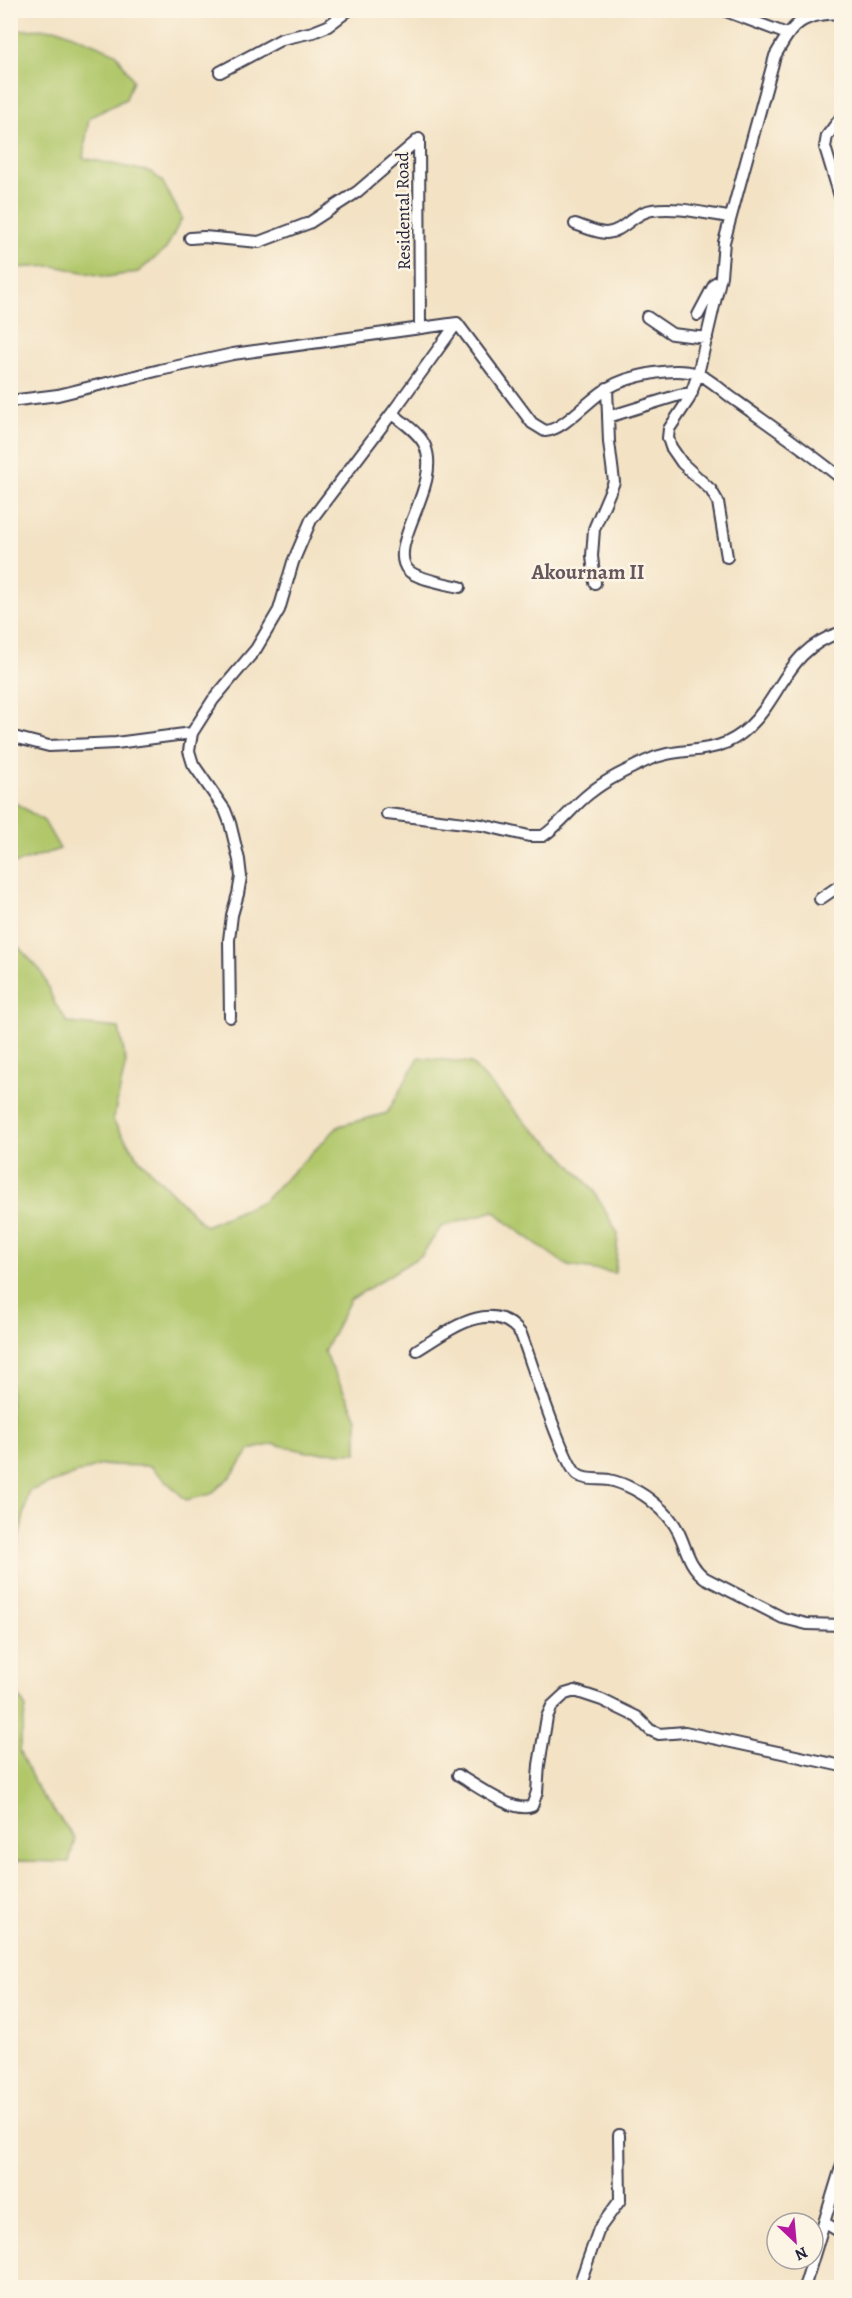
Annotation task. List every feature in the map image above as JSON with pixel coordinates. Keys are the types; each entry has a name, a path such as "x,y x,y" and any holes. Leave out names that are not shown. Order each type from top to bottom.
{"street":[{"path":"220,72 282,39 328,26 349,10"},
{"path":"723,10 787,34"},
{"path":"727,557 718,502 711,490 682,463 671,447 668,438 669,429 692,393 698,374 721,276 724,242 730,217 775,56 787,34 805,18 842,13"},
{"path":"842,116 827,136 825,147 842,203"},
{"name":"Residental Road","path":"190,238 204,237 259,242 309,223 357,192 419,139 420,328"},
{"path":"575,224 605,233 611,232 652,209 730,217"},
{"path":"698,315 721,276"},
{"path":"647,316 672,334 707,338"},
{"path":"10,401 58,396 233,354 457,323"},
{"path":"457,323 532,423 545,431 561,426 607,388 621,381 646,374 678,372 698,374 842,479"},
{"path":"230,1017 229,939 241,877 239,860 225,810 193,764 189,751 192,733 213,700 256,649 279,610 297,551 311,520 457,323"},
{"path":"595,583 592,556 594,528 614,482 607,388"},
{"path":"608,417 692,393"},
{"path":"392,413 425,444 428,458 428,476 423,498 405,536 402,550 404,563 407,569 415,575 460,587"},
{"path":"387,814 482,825 543,837 589,793 649,760 664,755 720,747 735,739 753,724 789,670 805,651 820,640 842,632"},
{"path":"10,736 49,746 116,743 192,733"},
{"path":"820,899 842,884"},
{"path":"417,1350 463,1323 479,1317 493,1316 508,1321 521,1334 558,1436 575,1473 581,1477 610,1480 641,1493 654,1502 678,1530 688,1560 705,1578 783,1618 842,1626"},
{"path":"458,1775 513,1806 525,1808 532,1806 537,1792 547,1717 557,1700 575,1691 602,1700 637,1718 650,1730 659,1734 685,1732 842,1766"},
{"path":"578,2288 599,2229 620,2200 619,2135"},
{"path":"842,2164 825,2223 842,2233"},
{"path":"804,2288 809,2271"}],"green space":[{"path":"58,29 116,53 133,80 126,99 89,118 83,158 151,172 162,181 182,218 166,249 138,272 107,277 54,266 11,268 11,30"},
{"path":"11,800 44,821 60,849 11,865"},
{"path":"10,938 41,971 55,1004 68,1023 119,1028 126,1062 113,1121 139,1159 205,1226 263,1201 339,1126 387,1113 419,1057 471,1063 526,1123 559,1152 593,1190 618,1234 615,1273 568,1266 494,1211 441,1227 422,1255 350,1300 324,1352 357,1418 357,1453 308,1452 274,1444 250,1450 232,1475 211,1494 186,1500 150,1466 101,1465 29,1491 16,1552 13,1686 26,1708 19,1751 40,1793 75,1838 69,1862 18,1861 11,1863"}],"district":[{"name":"Akournam II","path":"588,572"}]}
